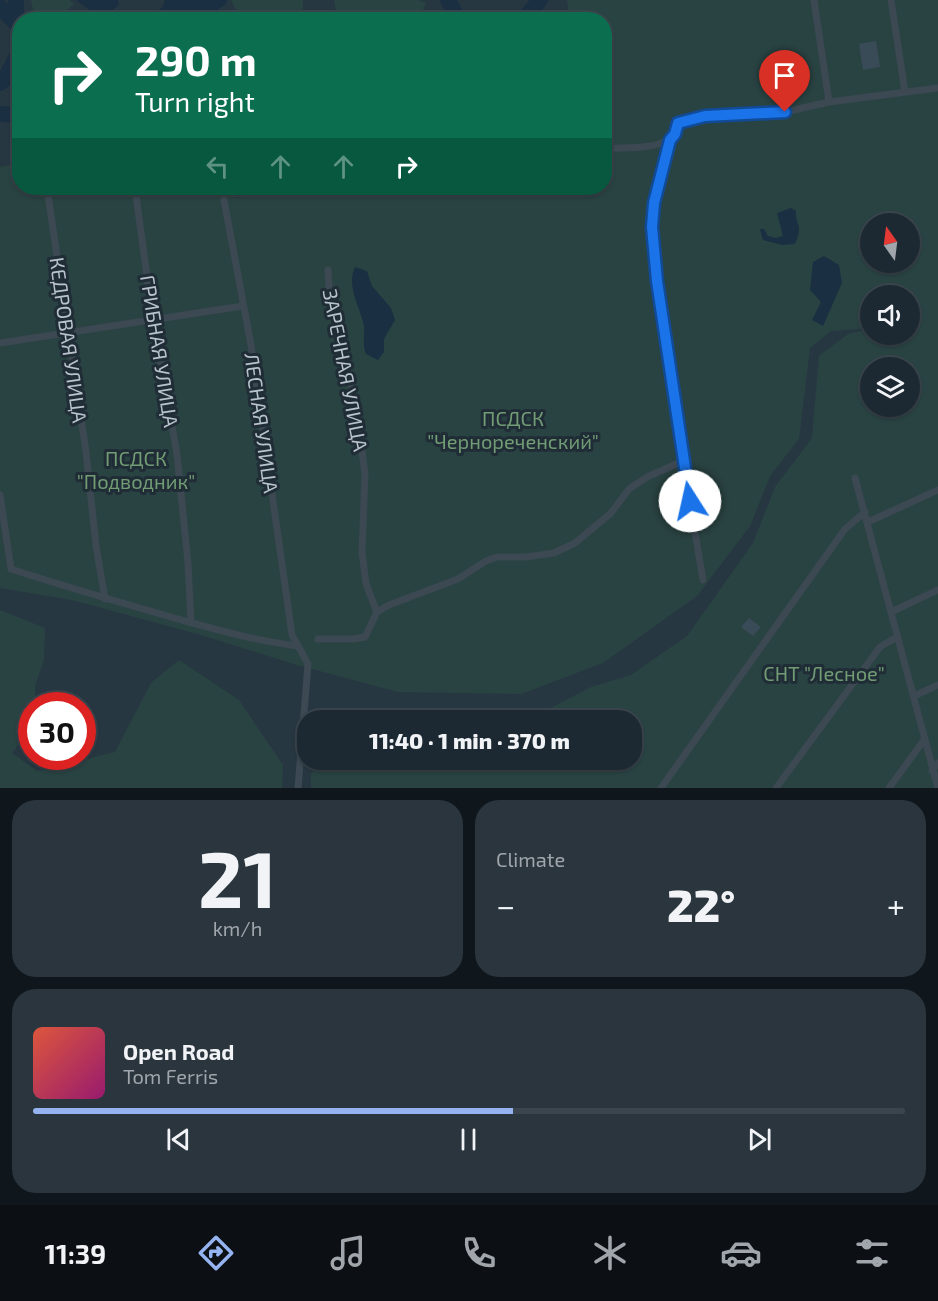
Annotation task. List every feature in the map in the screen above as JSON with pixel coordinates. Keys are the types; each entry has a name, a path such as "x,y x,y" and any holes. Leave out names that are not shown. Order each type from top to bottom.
{"street":[{"path":"814,0 829,102"},
{"path":"891,0 905,92"},
{"path":"703,580 683,461 652,227 654,203 670,140 675,134 678,123 705,116 785,112 829,102 938,88"},
{"path":"612,149 640,147 670,140"},
{"name":"КЕДРОВАЯ УЛИЦА","path":"48,195 105,599"},
{"name":"ГРИБНАЯ УЛИЦА","path":"136,195 153,320 177,454 188,563 191,622"},
{"name":"ЛЕСНАЯ УЛИЦА","path":"224,200 262,423 292,635 308,664 298,788"},
{"name":"ЗАРЕЧНАЯ УЛИЦА","path":"328,270 329,287 350,375 363,452 365,474 362,552 366,584 377,612"},
{"path":"0,343 243,306"},
{"path":"318,639 365,637 377,612 389,605 458,579 497,556 526,557 554,553 575,543 611,513 629,489 647,477 683,461"},
{"path":"855,478 938,788"},
{"path":"868,522 938,490"},
{"path":"0,495 11,569 105,599 267,642 298,646"},
{"path":"661,788 845,529 865,512"},
{"path":"891,612 938,590"},
{"path":"776,788 880,647 897,637"},
{"path":"914,696 938,685"},
{"path":"890,788 924,740"},
{"path":"932,771 938,763"}],"green space":[{"path":"31,0 69,0 74,4 65,12 34,12"},
{"path":"231,0 303,0 303,12 237,12"},
{"path":"334,0 418,0 426,3 422,12 336,12"},
{"path":"567,0 938,0 938,788 311,788 311,774 313,770 642,770 642,710 547,710 591,687 631,675 687,636 753,543 775,487 812,438 819,356 848,334 860,331 860,345 920,345 920,285 860,285 860,329 831,331 810,348 799,439 770,476 750,526 697,596 603,663 521,694 398,692 72,600 0,588 0,167 12,164 12,195 237,195 238,198 248,195 612,195 612,12 569,12"},
{"path":"0,610 45,628 44,659 35,692 18,692 18,745 12,753 18,757 18,770 96,770 96,757 115,752 151,683 179,660 239,700 283,765 282,788 0,788"}],"water":[{"path":"76,0 118,0 119,5 110,12 91,11"},
{"path":"165,0 227,0 226,4 214,12 155,12 162,8"},
{"path":"791,208 796,211 799,228 795,244 782,245 763,240 760,229 764,229 768,236 776,238 783,236 777,213"},
{"path":"824,256 839,265 842,283 823,326 812,320 821,302 810,290 813,262"},
{"path":"355,267 367,271 372,286 391,308 395,320 384,339 384,352 378,360 366,354 365,351 364,326 352,282"}],"building":[{"path":"876,41 880,67 863,70 859,44"},
{"path":"749,618 761,627 753,636 741,627"}],"waterway":[{"path":"16,0 16,12"},
{"path":"448,0 455,12"},
{"path":"530,12 540,0"},
{"path":"0,7 12,19"},
{"path":"0,83 5,79 12,65"},
{"path":"0,114 12,115"}],"route":[{"path":"690,501 657,281 652,227 654,203 664,161 678,123 705,116 785,112"}],"park label":[{"name":"ПСДСК \"Чернореченский\"","path":"513,430"},
{"name":"ПСДСК \"Подводник\"","path":"136,470"},
{"name":"СНТ \"Лесное\"","path":"824,673"}]}
